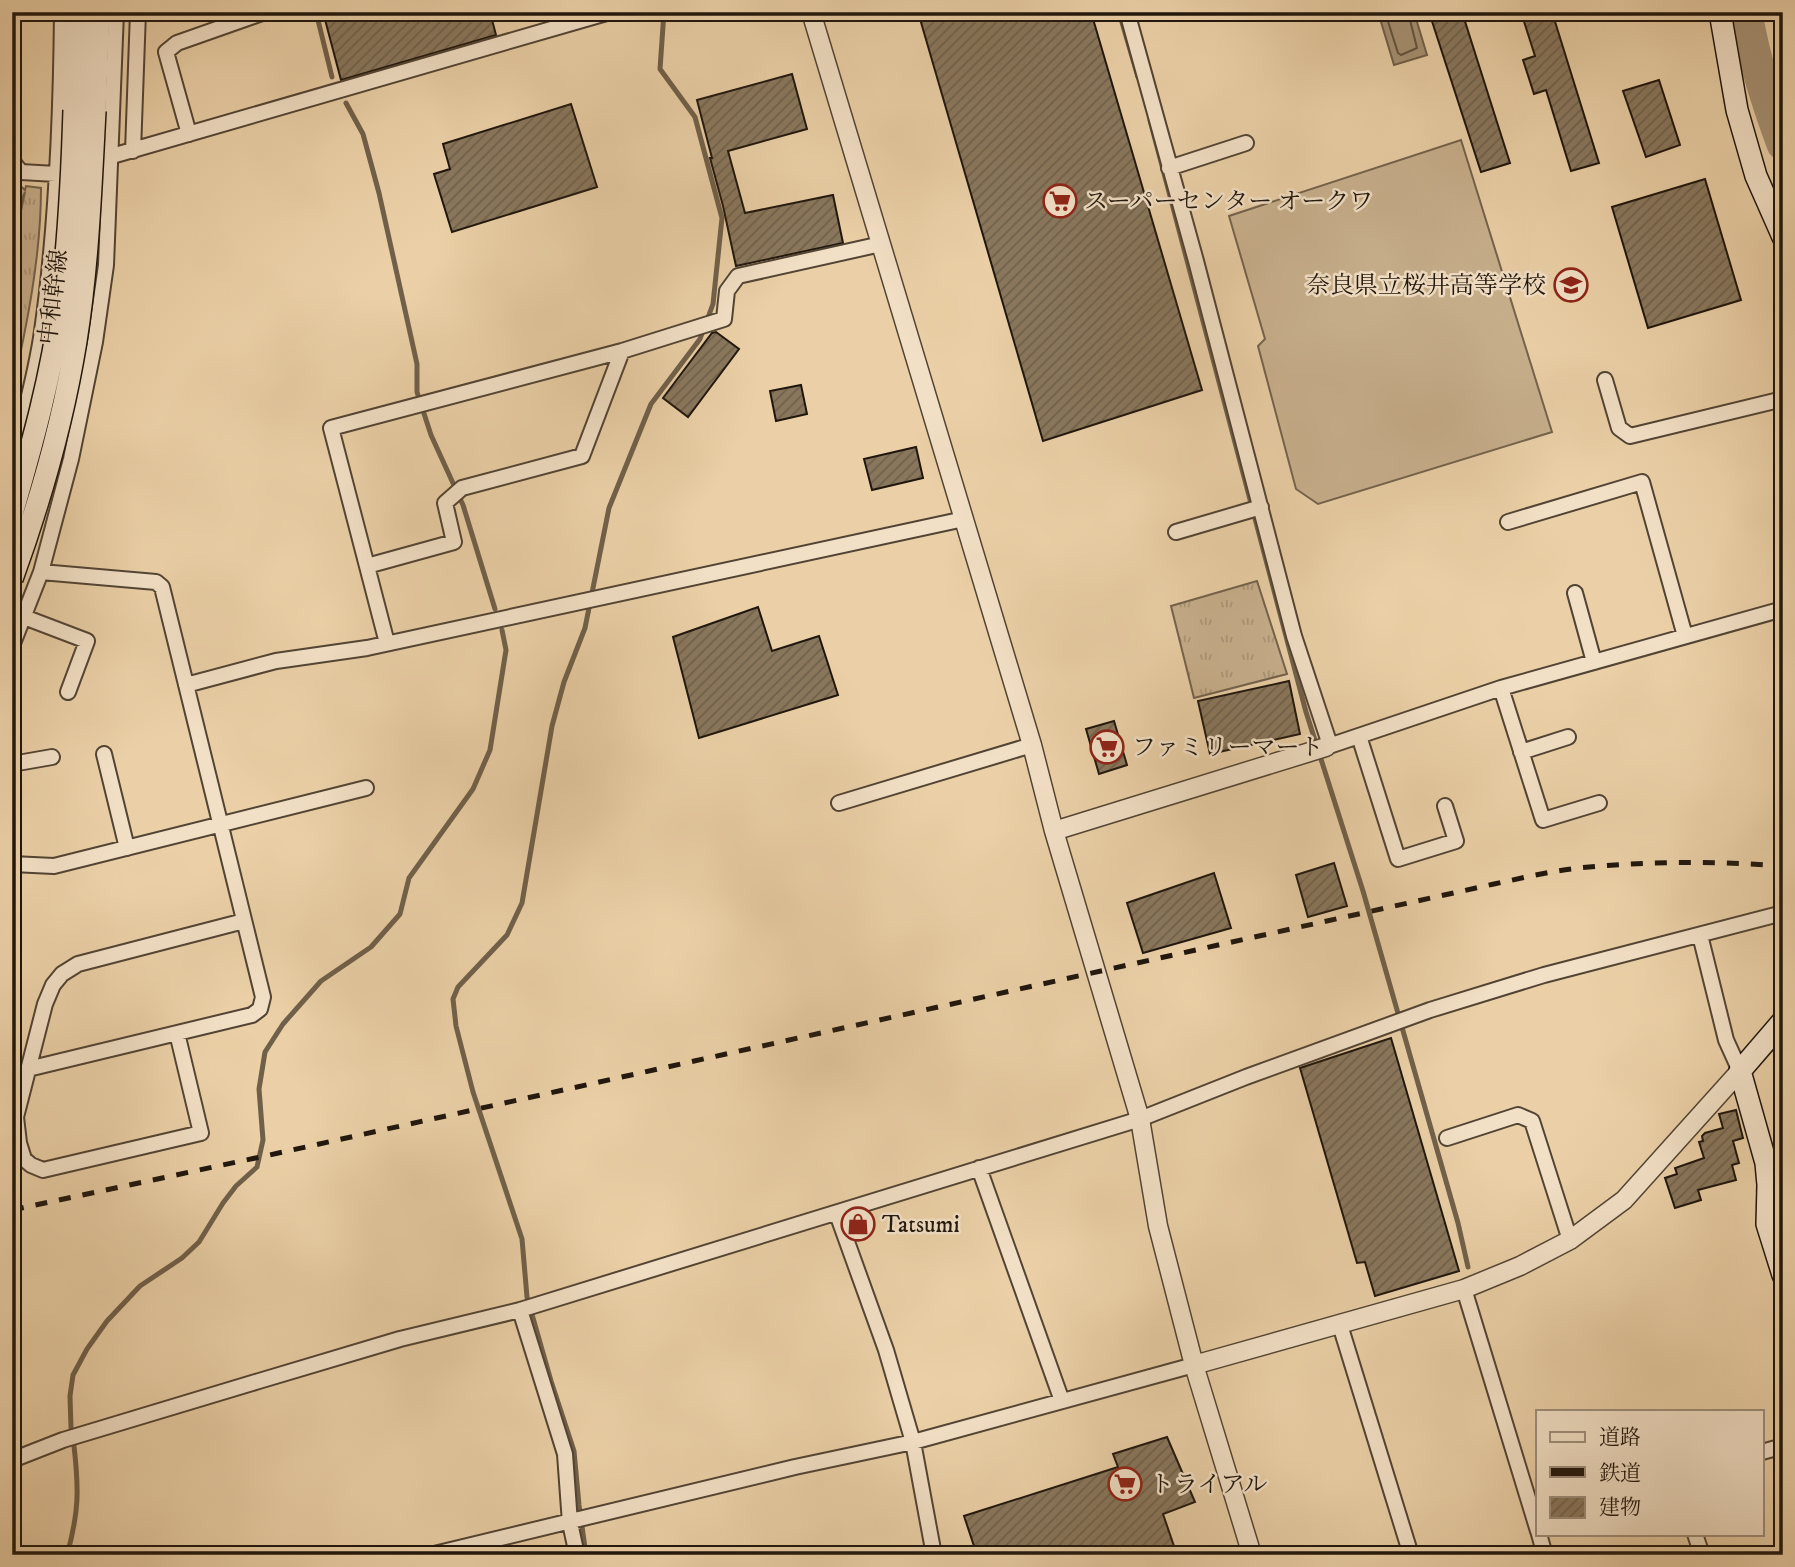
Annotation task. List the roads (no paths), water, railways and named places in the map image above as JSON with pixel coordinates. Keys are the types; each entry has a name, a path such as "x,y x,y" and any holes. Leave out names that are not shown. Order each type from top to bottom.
{"main road":[{"name":"中和幹線","path":"12,579 29,532 51,454 76,340 85,265 85,111 78,12"},
{"name":"中和幹線","path":"12,514 37,426 61,303 72,183 99,12"},
{"path":"1720,12 1737,110 1756,176 1783,237"},
{"path":"1783,1021 1740,1071 1766,1163 1783,1275"}],"street":[{"path":"12,466 42,334 54,233 62,12"},
{"path":"12,646 41,572 71,459 95,342 106,265 116,12"},
{"path":"133,151 138,12"},
{"path":"189,134 166,52 177,43 265,12"},
{"path":"552,12 556,27"},
{"path":"112,156 610,12"},
{"path":"811,12 1032,745 1054,831 1140,1119 1158,1226 1194,1365 1252,1555"},
{"path":"1128,12 1294,636 1328,746"},
{"path":"1779,12 1783,22"},
{"path":"1169,168 1246,143"},
{"path":"12,162 21,172 56,174"},
{"path":"387,643 331,428 622,351 724,319 727,291 738,276 881,244"},
{"path":"367,566 454,542 445,503 457,491 582,456 622,351"},
{"path":"1605,380 1619,428 1630,436 1783,399"},
{"path":"1508,522 1642,482 1685,636"},
{"path":"1176,532 1259,507"},
{"path":"186,685 276,661 387,643 964,519"},
{"path":"28,1069 252,1016 260,1009 262,997 162,587 156,582 41,572"},
{"path":"1575,593 1594,662"},
{"path":"1054,831 1328,746 1501,688 1783,610"},
{"path":"24,617 87,641 68,692"},
{"path":"1501,688 1543,820 1599,803"},
{"path":"1359,736 1398,859 1456,841 1445,806"},
{"path":"1521,752 1568,737"},
{"path":"839,803 1032,745"},
{"path":"104,754 127,848"},
{"path":"12,764 52,757"},
{"path":"12,864 54,866 366,788"},
{"path":"12,1460 63,1440 400,1339 520,1310 1140,1119 1233,1081 1393,1022 1544,975 1783,913"},
{"path":"177,1033 201,1133 43,1170 31,1165 24,1158 16,1117 45,1004 53,985 62,974 78,964 244,922"},
{"path":"430,1555 781,1470 913,1442 1340,1325 1464,1289 1520,1266 1570,1240 1624,1200 1740,1071 1726,1040 1700,935"},
{"path":"1447,1138 1518,1115 1532,1121 1570,1240"},
{"path":"979,1168 1062,1401"},
{"path":"837,1214 886,1350 913,1442 934,1555"},
{"path":"1464,1289 1536,1525"},
{"path":"520,1310 565,1454 570,1523 576,1555"},
{"path":"1340,1325 1411,1555"},
{"path":"1764,1451 1783,1446"},
{"path":"1539,1536 1545,1555"},
{"path":"1696,1536 1702,1555"}],"water":[{"path":"1378,12 1414,12 1427,55 1394,65"}],"waterway":[{"path":"316,12 332,77"},
{"path":"586,1555 574,1451 527,1297 522,1239 473,1092 456,1026 453,999 458,987 507,935 522,903 552,726 564,682 585,628 609,508 651,404 700,339 713,304 722,218 695,117 660,69 664,12"},
{"path":"1119,12 1138,77"},
{"path":"1746,12 1761,79 1783,144"},
{"path":"346,103 363,134 379,193 417,364 417,392 431,435 463,505 495,609"},
{"path":"1150,120 1306,712 1363,891 1458,1223 1468,1267"},
{"path":"71,1428 70,1396 73,1375 87,1349 107,1321 140,1286 182,1258 199,1242 236,1186 257,1167 263,1140 259,1089 265,1052 283,1024 321,981 371,947 400,914 409,878 473,789 490,750 506,650 502,630"},
{"path":"67,1555 77,1501 74,1446"}],"railway":[{"path":"12,1210 1547,873 1656,863 1783,866"}],"place":[{"name":"スーパーセンター オークワ","path":"1060,201"},
{"name":"奈良県立桜井高等学校","path":"1571,285"},
{"name":"ファミリーマート","path":"1107,747"},
{"name":"Tatsumi","path":"858,1224"},
{"name":"トライアル","path":"1125,1484"}]}
